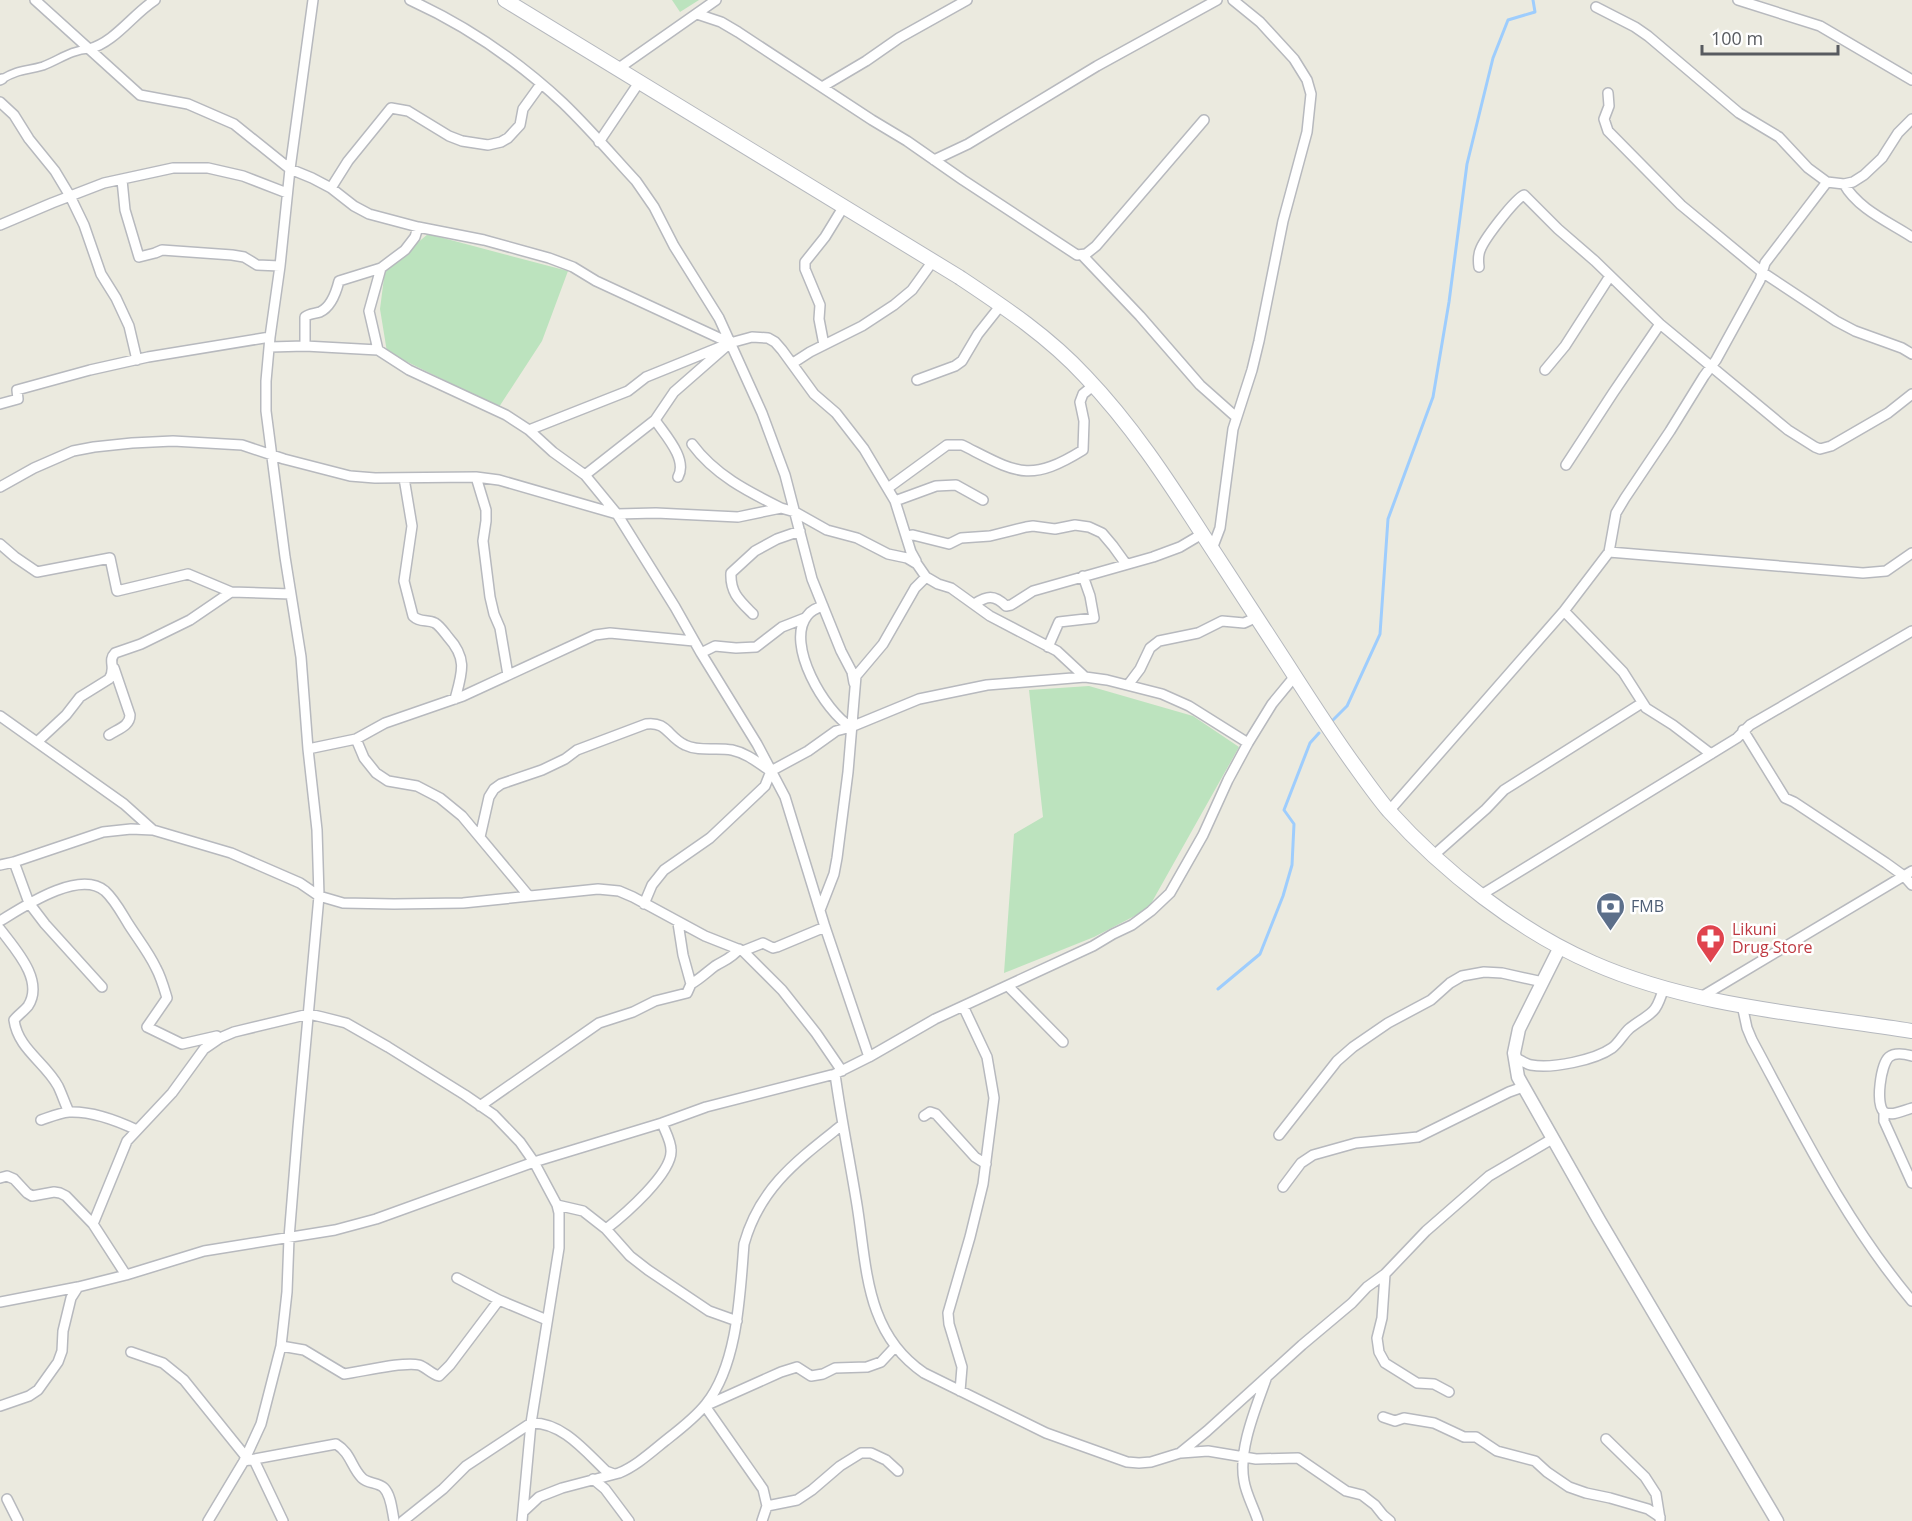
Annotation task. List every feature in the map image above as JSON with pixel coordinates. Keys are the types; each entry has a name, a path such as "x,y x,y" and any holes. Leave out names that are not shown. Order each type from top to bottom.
{"main road":[{"path":"505,0 933,261 1001,305 1053,345 1094,385 1158,465 1327,728 1389,811 1434,855 1481,895 1560,947 1594,964 1645,982 1742,1005 1912,1031"}],"street":[{"path":"35,0 140,95 188,104 216,115 245,131 290,169 331,188 354,206 369,214 418,227 484,240 549,258 573,267 596,281 730,343"},
{"path":"1,79 15,71 44,66 71,52 98,47 155,0"},
{"path":"208,1521 248,1459 264,1414 281,1346 287,1292 298,1127 320,896 317,830 301,657 266,411 270,342 313,0"},
{"path":"410,0 445,16 541,84 636,181 719,318 771,433 812,579 841,651 852,672 854,683 848,772 837,858 834,874 820,910"},
{"path":"619,68 716,0"},
{"path":"822,87 866,61 898,38 967,0"},
{"path":"934,160 968,144 1097,66 1217,0"},
{"path":"1212,549 1220,528 1233,429 1260,341 1283,221 1307,132 1311,94 1307,80 1294,59 1260,22 1233,0"},
{"path":"1738,0 1820,27 1912,80"},
{"path":"1596,7 1648,36 1739,112 1779,137 1808,168 1827,182 1844,184 1859,179 1887,152 1898,133 1912,119"},
{"path":"697,14 721,22 738,32 1072,252 1082,255 1200,385 1236,417"},
{"path":"599,142 640,81"},
{"path":"331,188 348,161 391,108 408,111 449,136 462,141 488,145 508,138 519,124 523,109 541,84"},
{"path":"1608,93 1609,106 1604,119 1608,131 1681,205 1762,272 1836,321 1912,354"},
{"path":"0,102 14,115 29,139 55,171 70,196 84,225 101,274 116,298 129,326 137,360"},
{"path":"1082,255 1096,246 1204,120"},
{"path":"0,225 104,183 173,168 208,168 243,176 287,194"},
{"path":"122,180 125,210 139,257 162,249 232,255 244,257 257,265 280,266"},
{"path":"1389,811 1564,611 1609,552 1616,513 1710,368 1760,280 1765,263 1827,182"},
{"path":"1844,184 1862,205 1912,237"},
{"path":"1479,267 1481,246 1512,205 1524,195 1660,324 1710,368 1788,430 1820,449 1831,446 1888,413 1912,394"},
{"path":"824,345 819,320 820,305 805,269 805,262 825,237 844,206"},
{"path":"304,345 305,317 308,314 320,312 330,304 339,281 381,268 405,250 415,237 418,227"},
{"path":"793,363 862,326 894,305 912,290 933,261"},
{"path":"378,350 369,311 381,268"},
{"path":"1545,370 1565,346 1611,276"},
{"path":"917,380 955,366 962,361 978,334 1001,305"},
{"path":"1566,465 1660,324"},
{"path":"529,430 628,391 646,377 730,343 752,336 768,338 775,342 793,363 814,394 830,407 858,440 895,501 911,552 926,576 938,584 951,588 990,616 1057,651 1085,677"},
{"path":"0,404 18,399 17,390 90,370 137,360 270,342 378,350 409,370 506,415 529,430 553,452 585,475 617,514 757,744 785,797 869,1058"},
{"path":"585,475 655,420 674,392 730,343"},
{"path":"888,488 947,445 962,445 1005,466 1021,471 1034,472 1063,462 1083,450 1084,422 1080,402 1083,394 1094,385"},
{"path":"655,420 681,463 678,477"},
{"path":"0,487 54,459 94,447 132,442 182,442 242,445 271,456 350,476 476,477 499,480 617,514 667,513 738,517 781,508"},
{"path":"692,444 710,465 728,479 781,508 795,512 827,530 857,538 888,554 907,558 917,564"},
{"path":"476,477 486,510 483,541 490,597 500,628 508,675"},
{"path":"404,478 412,526 404,581 413,616 438,626 455,644 460,653 462,671 455,699"},
{"path":"895,501 936,486 956,485 983,500"},
{"path":"906,536 913,535 949,544 961,538 990,536 1026,527 1055,529 1075,525 1089,527 1102,533 1126,564"},
{"path":"753,614 737,598 730,585 731,573 755,551 777,539 800,531"},
{"path":"974,604 990,596 1006,606 1011,605 1033,591 1172,550 1202,534"},
{"path":"0,544 37,572 110,558 117,591 188,574 231,592 291,594"},
{"path":"1609,552 1863,573 1886,571 1912,553"},
{"path":"854,683 859,671 883,644 915,588 926,576"},
{"path":"1048,647 1059,622 1094,618 1083,576"},
{"path":"109,735 130,720 111,660 112,656 190,620 231,592"},
{"path":"701,653 715,646 756,647 782,627 805,618 812,611 823,606"},
{"path":"1564,611 1623,672 1642,703 1651,712 1673,725 1711,754"},
{"path":"1128,685 1140,669 1150,648 1160,641 1174,636 1198,633 1222,621 1244,623 1257,617"},
{"path":"805,618 801,633 802,649 813,680 830,708 842,722 851,727"},
{"path":"1481,895 1737,738 1750,724 1912,631"},
{"path":"308,749 356,739 385,723 455,699 588,638 610,633 694,640"},
{"path":"37,742 66,715 80,697 110,679 114,668"},
{"path":"0,1302 126,1275 204,1251 335,1230 376,1219 534,1162 706,1107 839,1072 869,1058 963,1006 1093,946 1132,925 1152,911 1170,893 1203,835 1248,743 1272,704 1294,676"},
{"path":"644,903 652,885 664,870 688,855 719,830 765,786 771,771 808,751 836,731 919,699 987,686 1085,677 1107,680 1162,694 1189,706 1248,743"},
{"path":"1434,855 1504,790 1642,703"},
{"path":"0,716 123,804 153,830"},
{"path":"480,837 489,797 501,784 542,770 565,759 577,750 646,724 662,725 686,746 700,749 731,749 746,754 771,771"},
{"path":"1743,730 1785,798 1908,873 1912,885"},
{"path":"356,739 364,758 376,773 400,784 417,786 440,798 462,816 528,895"},
{"path":"0,865 103,832 130,829 153,830 231,853 300,883 320,896 343,903 463,903 528,895 609,889 619,891 678,923 741,950 782,990 816,1033 839,1072 842,1125 871,1296 882,1324 895,1347 910,1363 960,1391 1046,1432 1127,1462 1151,1462 1180,1453 1208,1451 1256,1459 1298,1458 1347,1491 1362,1495 1376,1505 1390,1521"},
{"path":"14,862 29,903 102,987"},
{"path":"1701,997 1908,873"},
{"path":"0,921 29,903 65,888 80,885 94,886 104,891 113,901 157,969 167,998 147,1027 182,1044 309,1014 346,1023 480,1106 508,1128 534,1162 556,1205 560,1220 559,1248 531,1424 522,1521"},
{"path":"480,1106 599,1023 638,1010 650,1002 687,993 691,984 678,923"},
{"path":"691,984 741,950 763,943 773,948 777,947 825,927"},
{"path":"0,929 28,968 32,986 31,999 27,1007 14,1020 15,1025 28,1052 44,1066 58,1086 69,1112"},
{"path":"1560,947 1519,1029 1514,1057 1518,1077 1552,1139 1777,1521"},
{"path":"1279,1135 1337,1061 1353,1047 1402,1014 1431,1000 1450,983 1462,976 1484,972 1502,973 1543,982"},
{"path":"1008,986 1063,1042"},
{"path":"1514,1057 1531,1065 1589,1060 1620,1042 1627,1030 1649,1016 1658,1007 1664,987"},
{"path":"1742,1005 1752,1040 1852,1220 1912,1301"},
{"path":"960,1391 962,1367 948,1313 970,1237 986,1164 993,1098 987,1057 963,1006"},
{"path":"93,1224 127,1141 172,1093 204,1048 234,1032"},
{"path":"1912,1056 1893,1054 1888,1058 1884,1064 1880,1102 1884,1112 1884,1121 1912,1183"},
{"path":"1282,1187 1301,1163 1313,1155 1356,1143 1418,1137 1523,1087"},
{"path":"1884,1112 1894,1113 1912,1108"},
{"path":"41,1120 69,1112 105,1117 137,1130"},
{"path":"924,1116 930,1112 936,1114 975,1157 986,1164"},
{"path":"606,1229 631,1209 666,1169 672,1150 662,1122"},
{"path":"705,1406 724,1371 737,1321 744,1244 756,1212 793,1164 842,1125"},
{"path":"1180,1453 1352,1303 1367,1287 1385,1274 1426,1231 1490,1176 1552,1139"},
{"path":"0,1178 7,1176 14,1179 32,1196 60,1193 93,1224 126,1275"},
{"path":"556,1205 583,1211 606,1229 630,1256 648,1270 709,1311 737,1321"},
{"path":"1385,1274 1382,1318 1377,1338 1379,1352 1385,1362 1417,1383 1434,1384 1449,1392"},
{"path":"457,1278 499,1300 547,1320"},
{"path":"0,1406 29,1396 38,1390 58,1362 71,1298 78,1287"},
{"path":"281,1346 304,1350 344,1374 407,1364 420,1365 439,1376 450,1365 499,1300"},
{"path":"524,1511 539,1497 628,1469 705,1406 781,1372 797,1367 812,1376 835,1368 867,1367 881,1362 895,1347"},
{"path":"131,1352 163,1363 184,1380 248,1459 283,1521"},
{"path":"1258,1521 1244,1480 1244,1457 1250,1425 1266,1377"},
{"path":"705,1406 763,1489 767,1506 762,1521"},
{"path":"1383,1417 1395,1421 1404,1418 1434,1423 1464,1437 1476,1437 1497,1451 1534,1461 1569,1487 1648,1509 1660,1519"},
{"path":"248,1459 336,1444 344,1449 362,1478 383,1487 388,1495 395,1521 413,1514 466,1466 531,1424 543,1423 555,1427 606,1471 615,1474"},
{"path":"1606,1439 1645,1477 1656,1494 1660,1519"},
{"path":"767,1506 797,1500 813,1490 840,1466 861,1453 871,1453 886,1460 898,1471"},
{"path":"593,1479 605,1489 629,1521"},
{"path":"7,1499 18,1521"}],"green space":[{"path":"672,0 699,0 680,12"},
{"path":"428,234 568,271 542,341 499,407 387,352 380,309 385,270"},
{"path":"1089,686 1193,716 1239,747 1148,909 1094,937 1004,973 1014,834 1043,817 1029,690"}],"waterway":[{"path":"1332,721 1347,706 1380,634 1388,519 1433,397 1449,302 1467,164 1493,58 1508,20 1535,12 1533,0"},
{"path":"1218,989 1260,954 1283,896 1292,865 1294,824 1284,810 1310,743 1319,733"}],"place":[{"name":"FMB","path":"1610,932"},
{"name":"Likuni Drug Store","path":"1711,964"}]}
